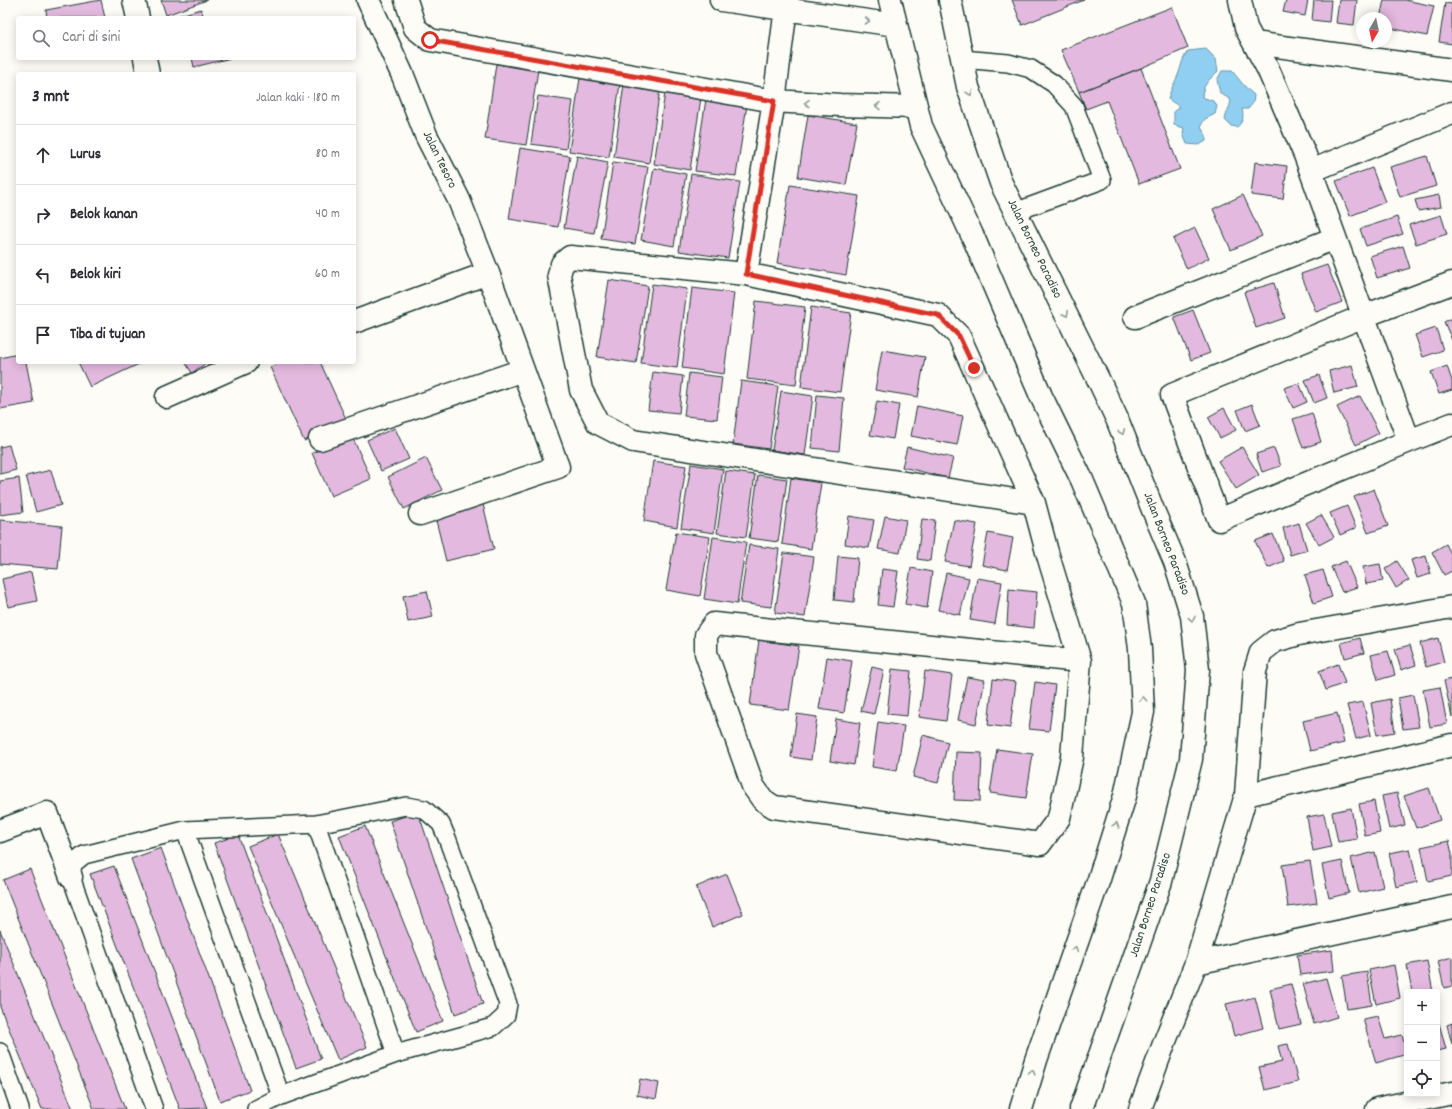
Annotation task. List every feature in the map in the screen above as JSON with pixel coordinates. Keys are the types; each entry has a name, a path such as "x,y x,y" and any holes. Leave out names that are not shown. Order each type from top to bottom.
{"street":[{"path":"134,0 138,16"},
{"name":"Jalan Tesoro","path":"368,0 403,76 426,135 459,200 488,273 558,467 420,514"},
{"path":"406,0 415,28 430,40 774,101 840,105 916,107"},
{"path":"721,0 786,5 896,25"},
{"path":"890,0 921,126 974,239 1041,396 1082,480 1134,603 1140,649 1143,712 1125,796 1099,879 1036,1060 1027,1108"},
{"name":"Jalan Borneo Paradiso","path":"950,0 968,87 1001,182 1102,385 1117,419 1175,562 1192,616 1198,670 1191,759 1161,881 1081,1109"},
{"path":"1240,0 1246,28 1268,68 1311,171 1409,441"},
{"path":"746,274 774,101 786,5"},
{"path":"1254,43 1452,70"},
{"path":"145,60 148,72"},
{"path":"1311,171 1452,113"},
{"path":"1135,317 1335,238"},
{"path":"1034,503 633,441 598,423 581,390 559,275 562,264 570,257 746,274 938,315 959,336 1034,503 1047,552 1080,661 1072,757 1066,787 1059,818 1040,844 774,807 762,800 753,786 706,653 706,635 714,624 1080,661"},
{"path":"356,321 488,273"},
{"path":"1452,283 1364,316 1172,395 1219,520 1452,424"},
{"path":"167,397 241,364"},
{"path":"320,439 523,370"},
{"path":"1140,1109 1196,963 1246,795 1255,671 1261,652 1275,641 1299,634 1452,607"},
{"path":"1246,795 1452,745"},
{"path":"0,831 47,813 71,877"},
{"path":"1196,963 1452,907"},
{"path":"1377,1109 1452,1093"}],"lane":[{"path":"962,59 1008,63 1031,69 1054,84 1074,106 1102,180 1015,212"},
{"path":"154,1109 71,877 73,864 84,855 185,830 316,824 406,806 424,809 441,824 508,1004 506,1015 493,1027 396,1054 281,1096 256,1109"},
{"path":"316,824 396,1054"},
{"path":"185,830 281,1096"},
{"path":"0,1052 7,1093 20,1109"}],"water":[{"path":"1206,49 1216,59 1218,71 1203,89 1202,97 1213,101 1217,106 1215,114 1205,119 1201,125 1206,135 1206,141 1199,145 1187,144 1183,134 1184,128 1174,125 1174,111 1180,107 1168,99 1188,51"},
{"path":"1222,71 1232,71 1254,95 1253,103 1248,109 1242,109 1243,114 1241,123 1237,127 1231,126 1225,120 1231,100 1220,93 1217,80"}],"building":[{"path":"101,0 105,16 47,16 46,10"},
{"path":"161,0 207,0 166,15"},
{"path":"1012,0 1084,0 1022,25"},
{"path":"1286,0 1308,0 1305,16 1283,12"},
{"path":"1314,0 1331,0 1329,22 1312,20"},
{"path":"1339,0 1357,0 1354,25 1336,23"},
{"path":"1384,0 1405,0 1434,6 1427,36 1392,28 1392,12 1381,12"},
{"path":"1445,3 1452,4 1452,44 1439,42"},
{"path":"1172,7 1188,48 1079,92 1061,50"},
{"path":"201,9 203,16 177,16"},
{"path":"192,60 223,60 194,67"},
{"path":"496,64 538,70 526,145 485,139"},
{"path":"1141,68 1180,169 1139,184 1107,101 1086,109 1079,92"},
{"path":"580,78 620,84 609,157 569,151"},
{"path":"624,84 660,89 649,163 614,157"},
{"path":"665,93 701,98 690,170 654,164"},
{"path":"538,96 573,101 566,149 531,144"},
{"path":"706,99 747,105 736,176 695,171"},
{"path":"808,115 857,123 846,185 798,177"},
{"path":"520,148 570,156 558,227 509,219"},
{"path":"577,156 608,162 594,233 564,228"},
{"path":"1427,156 1436,186 1400,197 1390,167"},
{"path":"613,162 648,167 635,244 601,239"},
{"path":"1255,162 1287,166 1283,199 1251,195"},
{"path":"654,168 686,174 674,246 641,240"},
{"path":"1372,168 1385,202 1350,216 1336,181"},
{"path":"691,174 740,182 728,258 679,251"},
{"path":"790,185 859,196 846,275 777,263"},
{"path":"1243,195 1262,236 1231,250 1213,209"},
{"path":"1439,195 1441,207 1418,211 1415,200"},
{"path":"1441,215 1447,234 1416,244 1409,225"},
{"path":"1397,217 1403,234 1366,246 1360,229"},
{"path":"1195,228 1209,258 1187,269 1173,239"},
{"path":"1403,246 1410,268 1377,278 1370,256"},
{"path":"1327,265 1342,302 1316,312 1301,274"},
{"path":"609,280 648,286 636,363 597,357"},
{"path":"1274,283 1285,318 1256,328 1244,292"},
{"path":"652,284 687,289 677,368 641,363"},
{"path":"692,288 734,293 724,374 682,368"},
{"path":"756,301 805,307 796,385 747,379"},
{"path":"811,307 851,313 840,392 801,387"},
{"path":"1193,310 1210,353 1191,360 1174,317"},
{"path":"1452,318 1452,340 1444,322"},
{"path":"1436,328 1443,350 1423,357 1415,335"},
{"path":"882,350 925,357 918,397 875,390"},
{"path":"16,354 16,364 26,364 34,403 0,409 0,358"},
{"path":"79,364 139,364 90,387"},
{"path":"186,364 204,364 192,373"},
{"path":"277,364 321,364 347,421 304,441 270,367"},
{"path":"1352,365 1358,387 1334,393 1329,371"},
{"path":"1447,366 1452,381 1452,390 1439,394 1431,372"},
{"path":"653,372 683,376 679,413 648,410"},
{"path":"689,373 722,377 717,419 684,416"},
{"path":"1319,375 1327,398 1314,403 1305,380"},
{"path":"741,381 778,386 769,449 733,444"},
{"path":"1299,383 1307,402 1293,408 1284,388"},
{"path":"781,391 813,396 805,455 772,450"},
{"path":"817,395 844,398 839,451 812,448"},
{"path":"1360,396 1379,433 1356,445 1337,407"},
{"path":"877,401 899,405 893,439 870,435"},
{"path":"1252,404 1260,425 1245,431 1237,410"},
{"path":"917,406 963,416 957,445 911,436"},
{"path":"1224,408 1236,430 1220,438 1208,417"},
{"path":"1312,413 1321,442 1303,448 1293,419"},
{"path":"395,428 409,459 381,471 367,440"},
{"path":"352,436 371,479 331,496 312,453"},
{"path":"9,445 16,470 0,474 0,447"},
{"path":"907,447 953,458 948,478 902,467"},
{"path":"1242,447 1259,475 1236,489 1218,461"},
{"path":"1274,448 1281,466 1262,472 1256,454"},
{"path":"426,458 442,490 404,509 388,477"},
{"path":"653,461 686,466 677,527 644,521"},
{"path":"691,464 723,469 714,533 681,528"},
{"path":"51,470 61,505 36,512 26,476"},
{"path":"726,471 755,475 746,537 717,533"},
{"path":"758,475 787,479 778,542 749,538"},
{"path":"19,478 23,512 0,515 0,481"},
{"path":"791,478 821,483 811,549 782,544"},
{"path":"1374,489 1388,526 1368,533 1354,497"},
{"path":"481,496 494,549 446,561 433,508"},
{"path":"1347,506 1356,528 1340,535 1330,513"},
{"path":"1321,515 1334,537 1319,545 1306,523"},
{"path":"849,516 874,520 869,548 845,544"},
{"path":"885,516 906,520 900,553 878,549"},
{"path":"922,519 935,520 930,561 917,559"},
{"path":"0,520 62,526 58,569 0,564"},
{"path":"954,520 977,524 969,566 945,562"},
{"path":"1299,523 1307,550 1290,555 1283,528"},
{"path":"676,532 710,537 700,596 666,590"},
{"path":"988,533 1013,538 1007,570 982,565"},
{"path":"1273,534 1284,561 1268,568 1255,541"},
{"path":"713,537 746,542 737,604 704,599"},
{"path":"1446,544 1452,556 1452,571 1444,575 1432,552"},
{"path":"749,545 779,549 771,607 740,603"},
{"path":"784,553 814,557 805,617 775,613"},
{"path":"838,556 858,558 854,602 834,600"},
{"path":"1426,556 1431,574 1417,578 1411,560"},
{"path":"1346,561 1357,587 1342,592 1331,567"},
{"path":"1397,561 1409,580 1396,588 1385,569"},
{"path":"1380,564 1383,581 1366,584 1363,567"},
{"path":"911,568 932,572 927,608 905,604"},
{"path":"882,569 898,571 893,607 878,605"},
{"path":"1323,570 1332,597 1314,603 1305,575"},
{"path":"31,572 37,601 8,607 2,579"},
{"path":"946,573 969,578 960,615 938,610"},
{"path":"977,578 1002,582 995,624 970,620"},
{"path":"1009,589 1037,592 1034,628 1007,625"},
{"path":"427,591 433,617 408,622 403,596"},
{"path":"1360,638 1364,653 1345,658 1341,643"},
{"path":"1438,638 1444,662 1426,667 1420,643"},
{"path":"759,640 799,646 789,710 750,705"},
{"path":"1410,645 1416,665 1401,670 1395,649"},
{"path":"1388,651 1395,675 1378,680 1371,655"},
{"path":"827,657 852,661 844,713 819,709"},
{"path":"1338,664 1345,683 1326,690 1319,671"},
{"path":"872,667 884,670 874,714 861,711"},
{"path":"892,669 911,671 907,716 887,714"},
{"path":"925,671 952,675 946,721 919,717"},
{"path":"967,677 985,680 976,724 958,720"},
{"path":"993,679 1016,682 1010,728 988,725"},
{"path":"1452,679 1452,717 1444,681"},
{"path":"1035,682 1055,685 1049,731 1029,729"},
{"path":"1440,687 1447,724 1430,727 1423,690"},
{"path":"1413,695 1419,727 1403,729 1398,698"},
{"path":"1390,699 1395,732 1377,735 1371,703"},
{"path":"1363,702 1371,735 1356,739 1347,705"},
{"path":"1337,713 1344,743 1310,751 1303,721"},
{"path":"797,714 817,717 811,760 791,757"},
{"path":"836,719 860,723 854,765 830,761"},
{"path":"878,722 904,726 897,771 872,767"},
{"path":"923,735 948,742 938,783 913,777"},
{"path":"997,749 1033,754 1026,798 990,793"},
{"path":"956,752 982,753 980,801 954,800"},
{"path":"1429,788 1440,820 1416,828 1404,796"},
{"path":"1397,793 1405,825 1389,829 1382,796"},
{"path":"1374,801 1380,833 1365,836 1359,804"},
{"path":"1351,808 1357,839 1338,842 1332,812"},
{"path":"418,812 483,1004 455,1014 390,821"},
{"path":"1324,814 1331,847 1313,851 1307,817"},
{"path":"365,826 443,1021 416,1032 339,836"},
{"path":"278,834 367,1047 338,1060 248,846"},
{"path":"238,835 321,1059 296,1068 214,843"},
{"path":"1449,841 1452,854 1452,876 1428,881 1421,847"},
{"path":"161,848 250,1090 220,1101 131,859"},
{"path":"1410,849 1417,882 1396,887 1389,853"},
{"path":"1375,852 1383,887 1359,893 1351,858"},
{"path":"1310,861 1317,903 1288,907 1282,865"},
{"path":"1342,861 1349,893 1329,898 1322,865"},
{"path":"114,866 207,1108 180,1109 90,874"},
{"path":"30,869 125,1109 94,1109 3,880"},
{"path":"727,874 743,914 712,927 696,887"},
{"path":"0,930 73,1109 42,1109 0,1007"},
{"path":"1332,950 1334,971 1300,975 1297,955"},
{"path":"1452,957 1452,986 1444,988 1438,961"},
{"path":"1427,961 1432,989 1411,989 1407,965"},
{"path":"1394,965 1400,998 1376,1004 1369,970"},
{"path":"1367,972 1372,1005 1347,1009 1342,976"},
{"path":"1326,978 1337,1017 1314,1024 1303,984"},
{"path":"1291,984 1301,1024 1279,1029 1270,989"},
{"path":"1255,997 1263,1028 1234,1036 1226,1004"},
{"path":"1378,1016 1385,1039 1402,1035 1404,1043 1404,1055 1376,1063 1363,1019"},
{"path":"1452,1023 1452,1044 1447,1025"},
{"path":"1440,1027 1446,1049 1440,1050"},
{"path":"1288,1044 1298,1082 1265,1090 1259,1067 1282,1062 1278,1046"},
{"path":"640,1079 659,1083 656,1099 637,1095"}],"route":[{"path":"430,40 774,101 746,274 938,315 959,336 974,368"}]}
